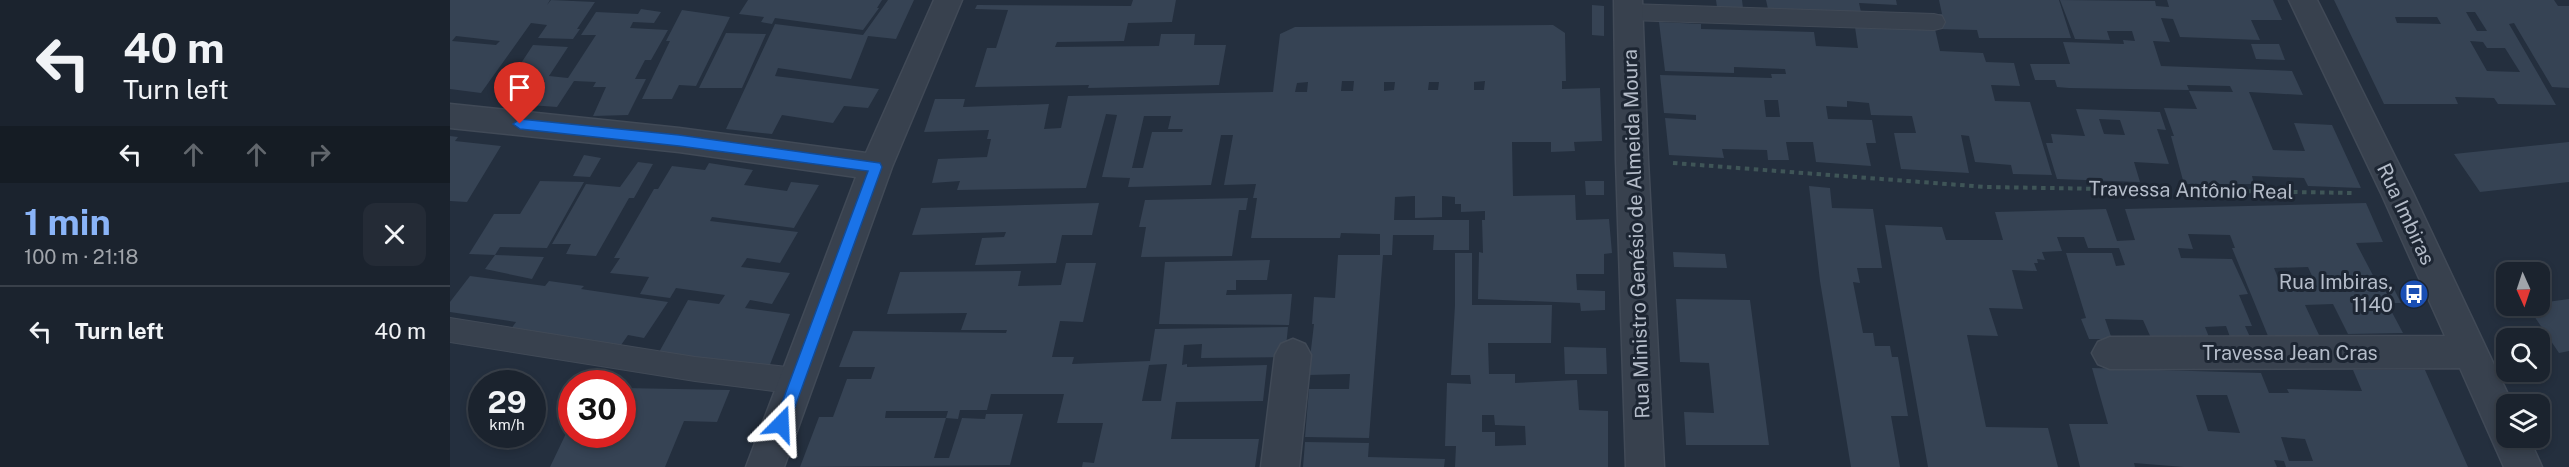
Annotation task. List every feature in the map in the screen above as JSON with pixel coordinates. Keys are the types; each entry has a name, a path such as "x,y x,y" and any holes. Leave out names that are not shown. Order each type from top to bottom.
{"street":[{"path":"765,467 876,167 948,0"},
{"name":"Rua Imbiras","path":"2303,0 2397,193 2496,408"},
{"name":"Rua Ministro Genésio de Almeida Moura","path":"1628,6 1645,467"},
{"path":"450,116 679,140 876,167"},
{"name":"Travessa Jean Cras","path":"2110,353 2471,352"},
{"path":"1280,467 1293,355"},
{"path":"2514,448 2523,467"}],"lane":[{"path":"1628,6 1934,22"},
{"path":"450,330 695,369 797,381"}],"path":[{"name":"Travessa Antônio Real","path":"1632,160 1986,187 2397,193"}],"building":[{"path":"450,0 550,0 547,5 551,0 595,2 573,39 538,38 547,25 531,23 481,93 450,89","holes":["456,36 500,41 496,45 452,41"]},
{"path":"748,0 882,0 863,30 775,18 772,24 761,22 764,17 739,14"},
{"path":"888,0 914,0 896,39 868,36 851,79 778,68 775,76 879,89 868,108 844,106 833,123 782,115 772,134 726,129 775,24 863,35"},
{"path":"1133,0 1176,0 1172,22 1128,23 1124,41 1057,42 1055,47 1159,46 1161,34 1195,34 1194,45 1226,45 1219,85 1088,88 1089,85 975,87 987,48 996,48 1008,10 975,9 977,5 1131,6"},
{"path":"1716,0 1742,0 1743,8 1717,7"},
{"path":"1766,0 1896,0 1897,5 1859,3 1861,12 1768,9"},
{"path":"1939,0 2059,0 2071,38 1979,38 1977,30 1937,29 1935,14 1942,14"},
{"path":"2060,0 2155,1 2156,6 2169,7 2167,0 2273,0 2282,20 2251,20 2260,40 2180,37 2173,19 2161,18 2170,42 2153,41 2161,66 2292,71 2303,95 2249,92 2273,150 2305,151 2294,123 2332,125 2361,188 2308,186 2304,178 2252,176 2254,184 2184,184 2171,136 2174,136 2164,108 2197,109 2189,91 2233,92 2230,86 2187,85 2189,90 2069,88 2057,87 2055,80 2035,80 2030,64 2070,64 2063,42 2124,44 2123,40 2135,41 2132,31 2107,31 2110,40 2075,39"},
{"path":"2334,0 2554,0 2558,6 2569,6 2569,88 2552,87 2514,23 2509,24 2556,105 2498,104 2494,98 2455,97 2458,104 2384,104","holes":["2466,12 2475,12 2487,31 2477,31","2395,17 2437,17 2441,24 2397,23","2470,41 2483,42 2487,48 2505,48 2520,72 2487,71"]},
{"path":"1592,5 1604,6 1604,36 1592,35"},
{"path":"641,9 661,12 654,23 633,22 630,28 668,30 651,60 645,60 635,79 646,79 628,115 593,116 606,87 593,87 596,82 574,81 557,107 530,105 545,81 510,80 533,45 568,47 549,76 568,78 596,35 581,35 596,12 638,14"},
{"path":"682,10 730,17 696,86 679,85 672,99 642,99 670,41 666,41"},
{"path":"1659,22 1701,24 1701,29 1814,32 1816,46 1858,48 1855,27 1935,29 1940,51 1983,53 1986,62 2014,63 2020,86 1991,85 1995,101 2030,102 2052,175 2013,174 2011,165 1975,162 1969,136 1961,135 1969,173 1901,169 1894,133 1916,133 1912,116 1871,115 1869,103 1847,101 1847,107 1826,106 1828,119 1872,120 1876,143 1866,143 1871,166 1816,162 1813,142 1786,142 1789,160 1768,160 1767,150 1722,149 1724,158 1669,155 1665,118 1696,120 1696,115 1664,113 1660,75 1772,78 1771,74 1786,74 1785,69 1734,67 1734,73 1665,71","holes":["1764,100 1778,100 1780,117 1766,117"]},
{"path":"1553,25 1565,33 1566,81 1562,81 1562,89 1600,88 1602,141 1574,142 1575,151 1551,152 1551,142 1512,142 1513,196 1575,195 1576,220 1609,219 1612,253 1604,254 1604,274 1576,274 1577,290 1605,291 1605,310 1581,311 1580,303 1478,299 1479,252 1483,253 1482,220 1485,220 1485,211 1461,212 1461,204 1455,204 1455,197 1442,196 1442,217 1415,218 1415,196 1395,197 1394,220 1469,220 1469,250 1433,250 1434,235 1393,235 1392,255 1383,255 1369,438 1305,437 1309,389 1349,389 1350,374 1308,375 1314,324 1312,324 1314,297 1335,298 1338,255 1380,255 1380,234 1341,233 1340,238 1251,238 1257,198 1253,198 1256,184 1224,185 1233,135 1221,135 1211,185 1128,187 1130,178 1102,177 1117,115 1106,114 1086,188 957,190 960,181 932,183 938,159 987,157 991,139 987,139 989,130 924,132 935,99 965,99 963,107 1049,104 1044,129 1061,128 1068,96 1273,92 1280,34 1295,27","holes":["1342,81 1354,81 1353,91 1341,91","1485,81 1484,90 1474,90 1474,82","1308,82 1307,92 1295,92 1297,83","1384,82 1395,82 1394,90 1384,91","1429,82 1439,82 1438,90 1428,90","1144,116 1171,116 1168,129 1183,129 1182,132 1152,132 1143,168 1132,168"]},
{"path":"726,33 766,34 742,88 699,88"},
{"path":"2251,44 2279,44 2285,60 2256,59"},
{"path":"2076,109 2160,112 2166,130 2157,129 2169,164 2134,162 2140,182 2057,179 2046,143 2053,143 2051,134 2085,136","holes":["2099,119 2120,120 2125,135 2104,134"]},
{"path":"450,136 458,137 455,141 501,146 467,202 450,201"},
{"path":"2569,142 2569,182 2480,192 2454,154"},
{"path":"584,155 601,158 590,177 573,176"},
{"path":"638,162 653,164 634,198 629,198 596,256 566,254 571,244 552,244 586,184 620,187"},
{"path":"709,163 753,170 744,185 787,191 791,182 819,185 794,228 712,217 710,221 798,232 780,263 747,258 741,267 790,273 772,304 750,300 745,308 790,314 769,367 658,354 688,300 719,304 725,295 676,288 670,298 640,294 649,277 610,273 620,258 614,258 654,189 658,189 672,166 705,170"},
{"path":"540,181 584,182 547,248 500,247 495,255 469,254 494,214 520,214"},
{"path":"1585,181 1604,181 1604,195 1586,195"},
{"path":"1809,186 1830,188 1832,208 1873,209 1882,268 1857,268 1860,283 1853,282 1863,333 1873,333 1875,346 1890,346 1892,357 1898,357 1908,416 1891,416 1900,467 1851,467 1820,281"},
{"path":"1248,198 1246,210 1239,210 1232,256 1141,257 1146,227 1139,227 1145,200"},
{"path":"1099,203 1092,235 1062,235 1056,263 975,265 982,238 1004,237 1006,232 912,235 921,208"},
{"path":"2366,203 2383,242 2356,243 2378,285 2392,285 2401,303 2387,303 2403,333 2348,334 2333,304 2305,305 2319,335 2268,336 2232,248 2235,248 2230,235 2188,234 2193,249 2178,248 2181,258 2232,259 2248,294 2239,295 2252,326 2245,326 2250,337 2230,337 2226,326 2205,327 2209,337 2151,338 2143,320 2105,319 2112,339 2089,339 2081,319 2086,318 2066,253 2112,253 2116,266 2125,265 2119,248 2088,248 2084,237 2057,237 2062,251 2042,252 2045,260 2037,259 2038,263 2034,263 2037,271 2012,270 2023,309 1989,308 1998,336 1967,335 1986,427 2048,428 2058,467 1928,467 1885,225 1942,227 1946,240 2003,240 1995,212 2106,209 2117,241 2135,240 2125,209","holes":["2308,267 2317,287 2282,288 2274,268"]},
{"path":"1673,252 1725,254 1727,268 1674,267"},
{"path":"1455,253 1472,253 1472,305 1552,305 1551,343 1488,343 1489,374 1515,374 1515,383 1577,380 1579,410 1608,411 1608,467 1455,467 1456,446 1445,446 1447,383 1471,384 1470,375 1451,375","holes":["1482,415 1494,415 1495,425 1525,426 1526,445 1495,446 1495,432 1482,432"]},
{"path":"495,255 544,257 532,279 485,269"},
{"path":"1270,260 1267,280 1236,280 1236,290 1227,290 1226,295 1292,294 1289,325 1159,324 1165,262"},
{"path":"1066,263 1096,263 1083,322 1060,321 1052,357 1074,357 1072,364 1150,361 1155,329 1288,327 1285,357 1201,358 1202,344 1184,345 1182,365 1187,364 1187,367 1267,365 1263,401 1176,402 1171,439 1259,439 1255,467 1082,467 1083,462 1094,463 1103,423 1057,423 1064,394 991,394 987,410 960,410 958,419 946,418 934,458 949,458 962,418 985,419 986,414 1023,414 1010,465 800,467 819,417 833,417 847,379 871,379 875,367 839,367 853,331 1006,333 1007,330 961,330 967,313 887,314 900,272 1021,271 1018,286 1061,285","holes":["1167,364 1161,401 1142,401 1149,365","886,411 948,411 946,418 885,418"]},
{"path":"470,276 545,286 549,281 584,286 581,289 668,302 644,338 628,335 619,348 508,333 516,322 450,312 450,302"},
{"path":"1676,299 1750,300 1769,445 1686,445 1684,412 1714,413 1709,363 1680,362"},
{"path":"2569,299 2569,351 2559,353 2550,340 2550,328 2542,328 2534,316 2550,316 2550,302"},
{"path":"1564,347 1606,348 1607,374 1565,374"},
{"path":"2092,368 2261,373 2269,393 2289,393 2287,389 2362,391 2353,370 2425,370 2468,467 2286,467 2284,461 2274,460 2277,467 2184,467 2134,463 2135,467 2080,467 2069,424 2108,424","holes":["2196,395 2227,395 2240,433 2208,431","2281,437 2305,439 2313,461 2289,461"]},
{"path":"636,388 730,390 717,422 684,421 665,467 550,467 559,448 636,448"},
{"path":"1305,442 1369,443 1368,457 1445,459 1444,467 1303,467"}],"place":[{"name":"Rua Imbiras, 1140","path":"2414,294"}],"route":[{"path":"520,124 679,140 876,167 781,424"}]}
